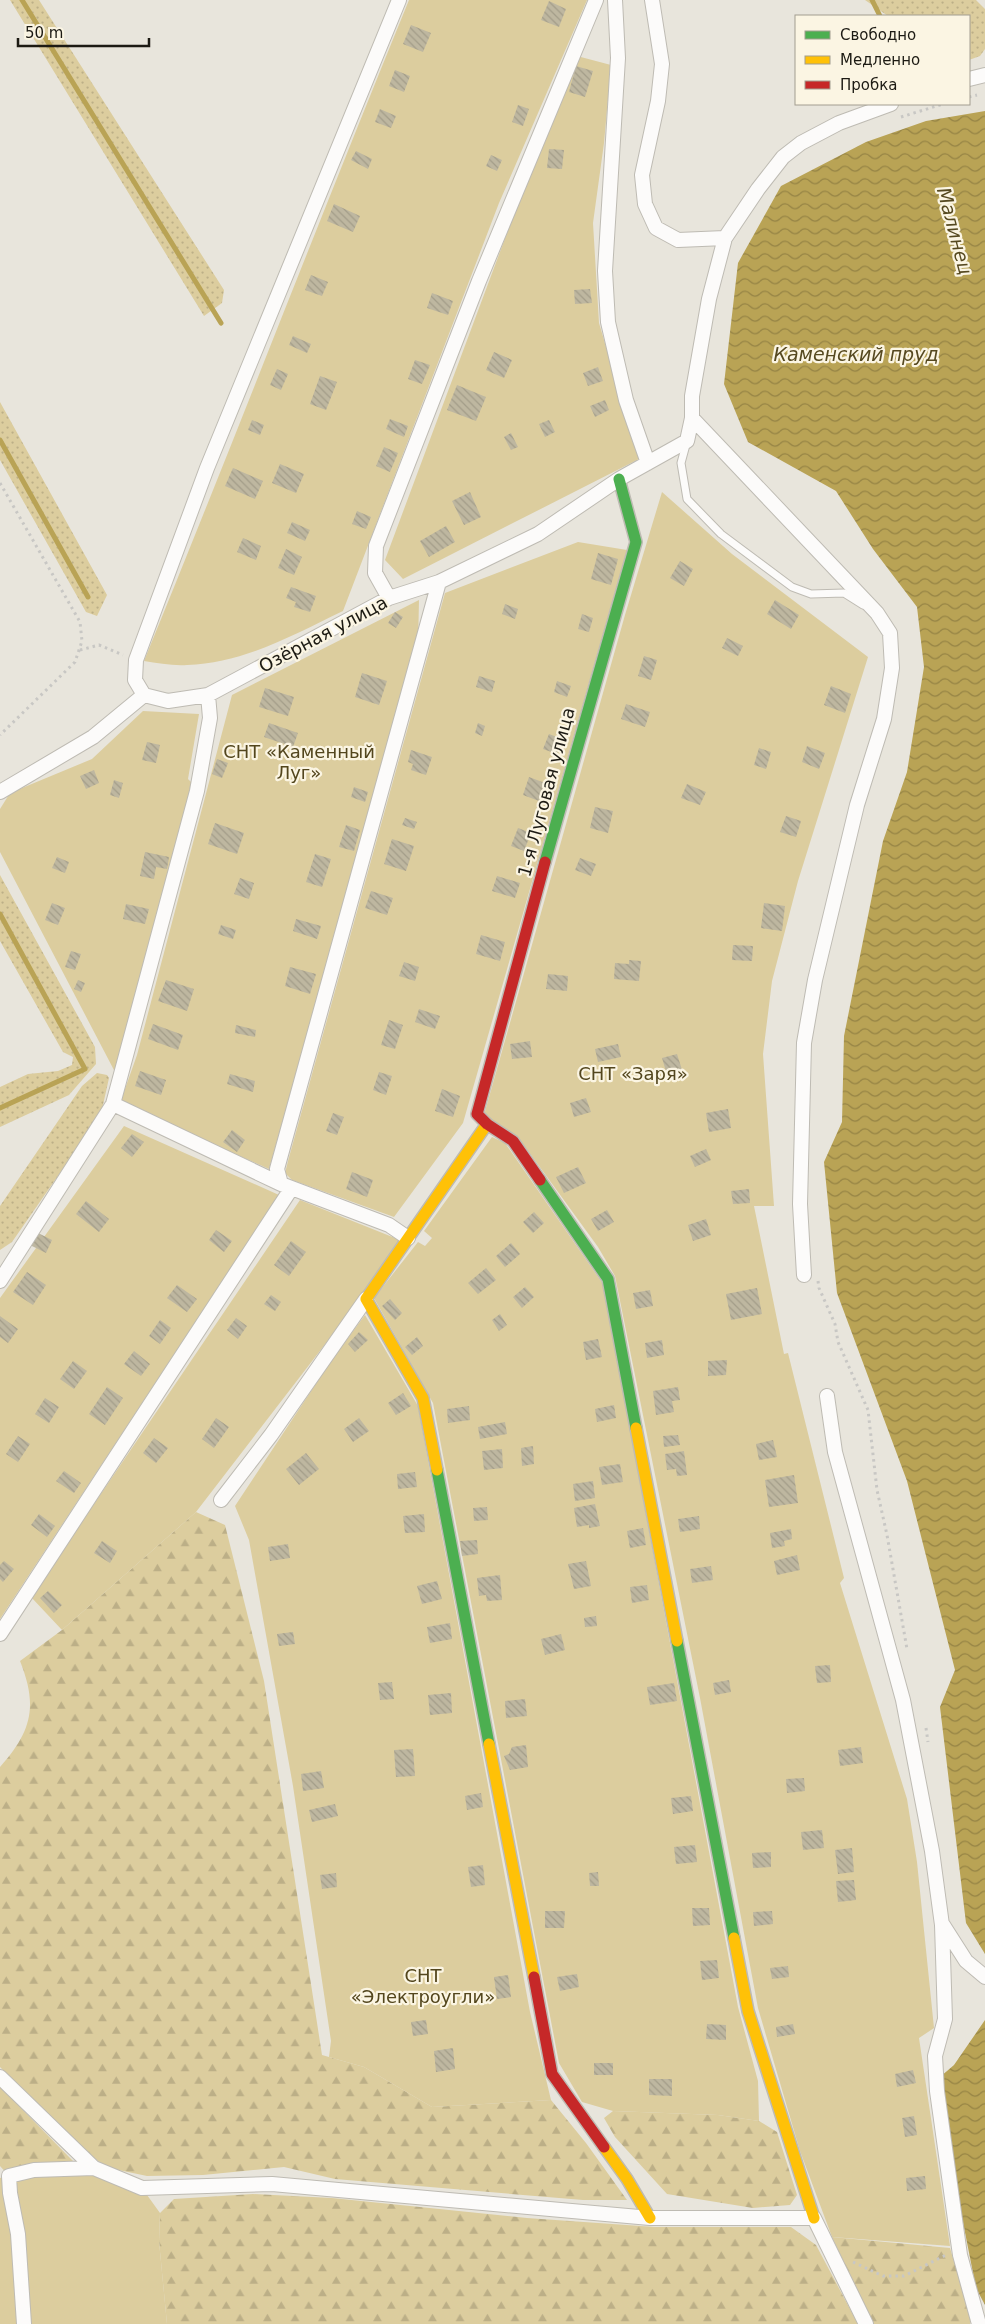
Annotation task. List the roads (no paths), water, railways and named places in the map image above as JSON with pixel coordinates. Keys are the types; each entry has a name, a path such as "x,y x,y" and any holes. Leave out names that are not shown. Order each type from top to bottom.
{"street":[{"path":"0,792 93,737 144,695 135,680 136,660 207,468 399,0"},
{"path":"389,598 376,573 376,546 479,281 596,0"},
{"path":"615,0 618,58 605,272 608,322 626,400 648,463"},
{"path":"652,0 662,64 658,101 642,175 645,204 656,228 678,240 726,238"},
{"path":"970,79 985,75"},
{"path":"687,441 692,418 692,396 709,299 726,238 758,188 783,156 802,143 839,123 888,105"},
{"path":"692,418 877,613 890,633 892,668 884,719 857,805 815,980 804,1043 800,1204 804,1275"},
{"name":"Озёрная улица","path":"144,695 168,701 208,696 389,598 439,582 538,534 619,479 687,441"},
{"name":"1-я Луговая улица","path":"487,1124 477,1114 577,744 636,542 619,479"},
{"path":"286,1187 276,1170 439,582"},
{"path":"0,1281 113,1104 197,791 210,718 208,696"},
{"path":"113,1104 286,1187 389,1225 408,1238"},
{"path":"221,1500 271,1435 487,1124 513,1140 608,1279 748,2011 814,2218 866,2324"},
{"path":"0,1634 286,1187"},
{"path":"366,1299 423,1398 552,2074 627,2179 650,2218"},
{"path":"827,1396 835,1452 903,1700 932,1851 942,1925 945,2019 935,2056 936,2082 958,2246 979,2324"},
{"path":"942,1925 966,1961 985,1976"},
{"path":"0,2077 94,2168 142,2188 272,2184 650,2218 814,2218"},
{"path":"24,2324 18,2234 10,2193 9,2176 34,2170 94,2168"}],"lane":[{"path":"687,441 681,463 687,499 720,534 792,587 811,594 844,593 877,613"}],"water":[{"name":"Каменский пруд","path":"985,111 985,1954 966,1923 940,1707 955,1670 907,1481 837,1293 824,1162 842,1122 844,1036 883,841 907,772 924,667 917,607 873,549 836,491 748,442 724,384 738,263 781,186 866,142 926,121"},
{"path":"985,2020 985,2305 976,2288 956,2187 940,2077 954,2065"}],"waterway":[{"path":"22,0 221,323"},
{"path":"872,0 880,15"},
{"path":"0,440 88,597"},
{"path":"0,914 85,1069 0,1108"}],"water label":[{"name":"Малинец","path":"955,231"}],"park label":[{"name":"СНТ «Каменный Луг»","path":"299,761"},
{"name":"СНТ «Заря»","path":"633,1073"},
{"name":"СНТ «Электроугли»","path":"423,1985"}]}
